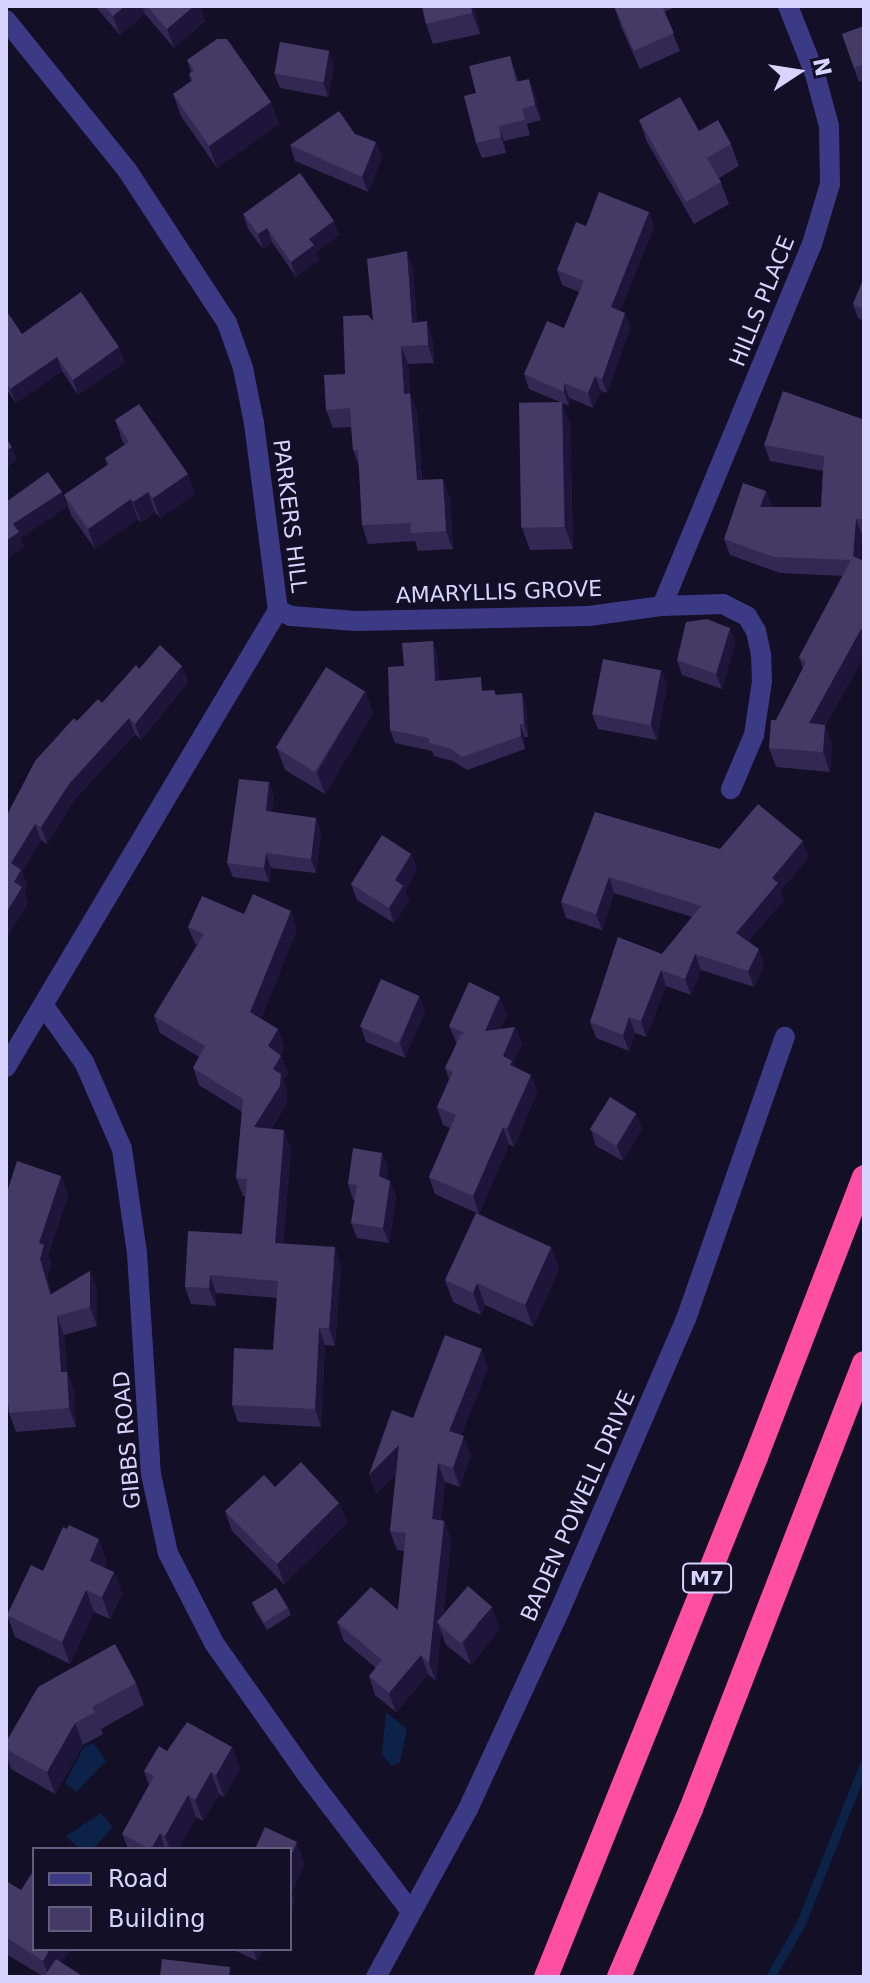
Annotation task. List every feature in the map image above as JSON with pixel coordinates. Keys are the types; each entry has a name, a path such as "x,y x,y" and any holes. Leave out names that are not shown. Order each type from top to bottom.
{"highway":[{"name":"M7","path":"546,1977 756,1457 864,1177"},
{"path":"619,1977 691,1809 864,1363"}],"street":[{"name":"HILLS PLACE","path":"662,606 812,244 830,184 829,126 815,74 788,6"},
{"name":"PARKERS HILL","path":"6,20 127,170 227,323 243,368 254,423 278,610 6,1067"},
{"name":"AMARYLLIS GROVE","path":"278,610 291,616 356,621 589,616 662,606 723,604 747,616 756,631 761,654 762,681 754,735 731,789"},
{"name":"GIBBS ROAD","path":"44,1006 84,1062 122,1149 137,1253 151,1474 168,1553 214,1643 307,1775 410,1910"},
{"name":"BADEN POWELL DRIVE","path":"376,1977 468,1809 566,1595 686,1319 785,1037"}],"water":[{"path":"386,1712 407,1729 400,1762 391,1766 382,1754"},
{"path":"94,1743 106,1761 76,1792 65,1783 84,1747"},
{"path":"101,1813 113,1827 95,1847 78,1847 66,1836"}],"building":[{"path":"104,6 125,6 113,16"},
{"path":"147,6 194,6 167,29"},
{"path":"422,6 471,6 472,13 426,24"},
{"path":"614,6 662,6 674,33 634,51"},
{"path":"864,26 864,64 854,68 842,34"},
{"path":"217,39 227,39 271,102 209,146 173,94 193,80 189,74 194,70 187,60"},
{"path":"280,42 329,51 324,82 274,74"},
{"path":"510,56 516,82 529,79 535,105 522,109 525,120 499,126 501,137 476,143 464,96 476,93 469,66"},
{"path":"680,97 699,131 718,120 731,144 707,158 721,182 686,202 639,120"},
{"path":"339,111 355,134 376,142 362,177 290,145"},
{"path":"300,173 334,221 309,239 314,245 291,262 267,228 258,234 243,214"},
{"path":"599,192 649,212 611,307 625,313 602,379 595,376 588,393 564,383 564,392 524,374 547,321 564,328 584,281 557,270 576,222 586,226"},
{"path":"407,251 412,323 427,321 428,345 401,346 404,394 410,393 417,480 443,479 446,531 411,533 411,523 362,525 358,450 353,450 350,408 326,410 324,375 345,374 343,316 368,315 373,321 367,259"},
{"path":"864,278 864,309 853,304"},
{"path":"81,292 119,347 73,380 57,357 10,389 6,382 6,315 8,313 22,334"},
{"path":"783,391 862,419 864,410 864,519 856,519 851,560 774,557 724,539 743,483 766,491 760,507 821,507 824,456 764,445"},
{"path":"562,402 564,527 521,528 519,403"},
{"path":"139,404 188,474 153,498 148,492 133,502 131,499 88,529 64,495 109,464 105,458 129,442 115,420"},
{"path":"48,472 62,492 13,524 19,532 6,541 6,502"},
{"path":"853,556 864,561 864,631 861,629 809,723 825,725 823,752 769,748 771,720 776,720 806,662 799,657"},
{"path":"707,619 730,628 716,674 677,660 686,622"},
{"path":"433,641 435,681 481,677 482,691 494,690 495,695 522,693 524,724 520,724 521,736 462,757 449,748 429,743 429,738 390,730 388,667 404,666 402,643"},
{"path":"160,645 182,666 135,724 129,718 69,784 41,827 35,824 11,863 21,870 14,882 22,887 6,913 6,817 35,761 74,718 77,721 98,699 102,703 136,665 139,669"},
{"path":"603,659 661,670 650,725 592,714"},
{"path":"326,667 365,691 315,772 276,748"},
{"path":"239,779 269,782 266,811 316,818 311,859 266,853 264,868 227,863"},
{"path":"758,804 803,841 772,878 778,883 736,933 759,949 748,971 695,954 685,979 661,970 641,1021 629,1017 623,1035 590,1022 618,937 662,954 701,906 609,877 596,914 561,902 595,812 720,849"},
{"path":"382,835 411,854 395,880 403,886 389,908 351,884"},
{"path":"253,894 291,911 250,1012 278,1029 268,1046 281,1056 273,1069 281,1074 280,1086 254,1127 284,1130 275,1243 335,1247 329,1328 319,1328 315,1409 232,1405 234,1348 273,1350 278,1281 210,1275 209,1288 185,1287 188,1231 242,1234 247,1179 236,1178 243,1099 193,1068 205,1046 154,1016 204,934 188,927 202,896 244,914"},
{"path":"381,979 419,996 398,1044 360,1027"},
{"path":"469,982 500,997 485,1031 515,1027 503,1056 512,1061 510,1065 531,1075 507,1129 503,1127 473,1196 429,1177 456,1115 437,1107 453,1072 445,1068 461,1034 465,1033 449,1026"},
{"path":"610,1097 636,1113 616,1146 590,1129"},
{"path":"353,1148 382,1153 379,1176 390,1181 383,1228 351,1223 357,1185 348,1184"},
{"path":"17,1161 61,1176 39,1243 44,1245 40,1259 50,1295 90,1271 90,1307 57,1316 61,1372 67,1372 69,1408 9,1413 6,1375 6,1188"},
{"path":"476,1213 551,1247 525,1305 477,1283 473,1293 445,1280"},
{"path":"445,1335 482,1349 449,1431 464,1436 453,1468 438,1463 432,1519 444,1521 429,1663 421,1655 389,1693 369,1676 382,1660 337,1622 371,1587 398,1610 406,1533 390,1531 399,1445 369,1475 392,1410 413,1418"},
{"path":"301,1462 339,1503 277,1564 225,1511 264,1475 275,1487"},
{"path":"69,1525 99,1539 90,1561 114,1572 102,1597 86,1590 62,1642 7,1615 31,1565 43,1571 63,1527 67,1529"},
{"path":"468,1586 492,1607 461,1643 437,1622"},
{"path":"276,1588 288,1608 264,1622 252,1602"},
{"path":"115,1644 136,1683 92,1707 95,1712 75,1723 47,1772 6,1749 6,1742 38,1687"},
{"path":"187,1722 232,1747 216,1775 211,1772 195,1800 188,1795 165,1836 160,1833 152,1847 146,1847 122,1834 154,1776 144,1771 159,1746 167,1751"},
{"path":"265,1827 297,1842 292,1853 292,1847 256,1847"},
{"path":"32,1873 32,1951 49,1951 43,1961 6,1937 6,1881 21,1890"},
{"path":"56,1959 84,1977 44,1977"},
{"path":"162,1959 230,1967 229,1977 160,1977"}],"waterway":[{"path":"770,1977 801,1923 864,1765"}]}
